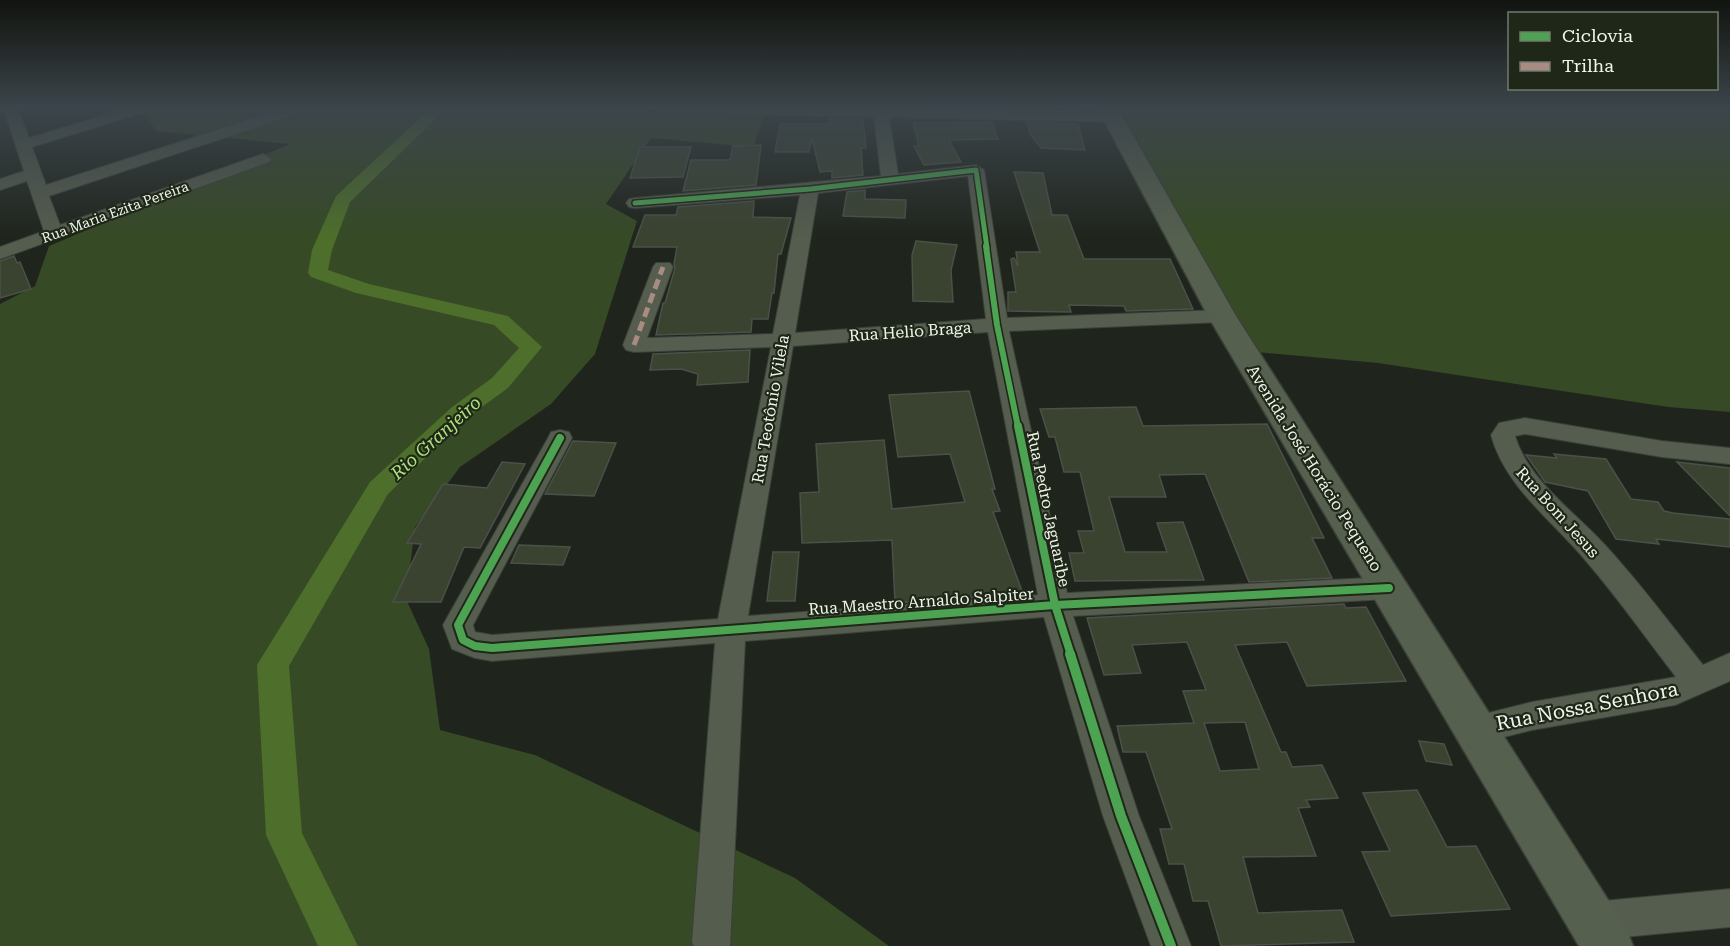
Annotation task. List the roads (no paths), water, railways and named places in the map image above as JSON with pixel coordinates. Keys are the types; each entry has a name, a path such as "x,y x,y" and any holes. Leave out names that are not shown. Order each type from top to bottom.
{"street":[{"path":"25,151 54,234"},
{"path":"40,193 168,151"},
{"path":"635,203 890,180 886,151"},
{"name":"Avenida José Horácio Pequeno","path":"1131,151 1222,316 1600,934"},
{"name":"Rua Maria Ezita Pereira","path":"0,253 263,159"},
{"name":"Rua Pedro Jaguaribe","path":"890,180 976,170 997,325 1054,605 1121,816 1171,946"},
{"path":"0,185 33,174"},
{"name":"Rua Teotônio Vilela","path":"712,942 731,629 810,189"},
{"name":"Rua Helio Braga","path":"663,267 634,345 782,340 997,325 1222,316"},
{"name":"Rua Bom Jesus","path":"1698,682 1594,550 1515,465 1504,444 1503,435 1508,429 1525,426 1662,449 1730,456"},
{"name":"Rua Maestro Arnaldo Salpiter","path":"560,438 458,626 463,640 475,646 492,648 1054,605 1389,588"},
{"name":"Rua Nossa Senhora","path":"1476,729 1532,716 1676,691 1730,666"},
{"path":"1600,934 1730,908"}],"waterway":[{"name":"Rio Granjeiro","path":"338,946 284,835 273,665 379,488 460,412 500,383 531,347 501,320 363,289 318,273 322,250 342,200 394,151"}]}
